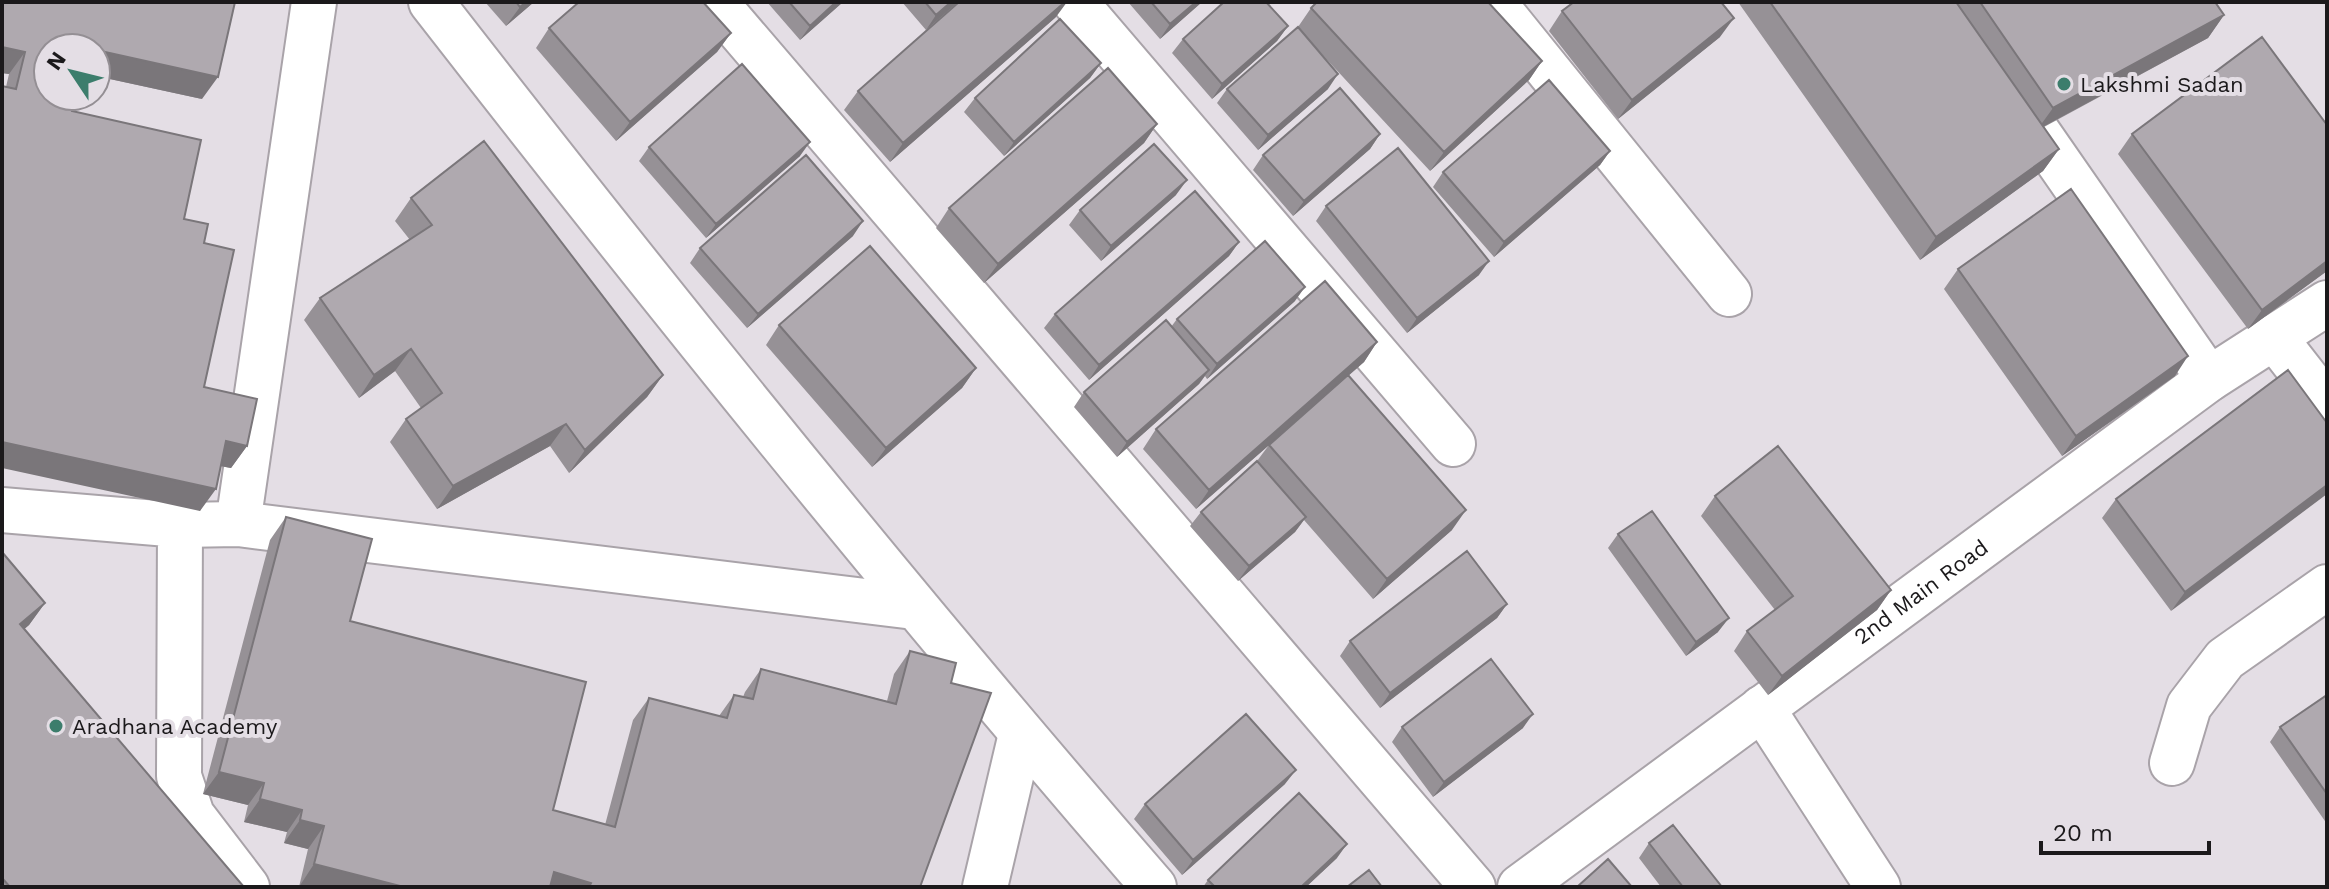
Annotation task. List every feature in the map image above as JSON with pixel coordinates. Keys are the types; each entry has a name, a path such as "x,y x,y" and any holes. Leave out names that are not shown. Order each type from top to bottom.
{"street":[{"path":"238,524 314,2"},
{"path":"431,2 914,607 1154,887"},
{"path":"715,2 1473,887"},
{"path":"1075,2 1453,444"},
{"path":"1493,2 1729,294"},
{"path":"2002,79 2209,379"},
{"name":"2nd Main Road","path":"1520,887 2209,379 2327,303"},
{"path":"2274,337 2327,405"},
{"path":"2,510 180,525 238,524 914,607"},
{"path":"180,525 179,776 192,815 247,887"},
{"path":"2172,763 2189,706 2225,659 2327,587"},
{"path":"1762,708 1878,887"},
{"path":"985,887 1021,734"}],"building":[{"path":"2,2 235,2 218,77 112,54 112,32 32,32 32,112 76,112 201,140 184,219 208,224 204,243 234,250 204,387 257,399 247,446 226,441 216,489 2,442 2,86 16,89 25,52 2,47"},
{"path":"579,2 703,2 731,33 630,122 549,28"},
{"path":"789,2 836,2 810,26"},
{"path":"925,2 951,2 936,15"},
{"path":"959,2 1065,2 903,143 858,91"},
{"path":"1151,2 1196,2 1170,24"},
{"path":"1224,2 1266,2 1288,26 1222,84 1183,39"},
{"path":"1317,2 1488,2 1542,61 1444,152 1311,8"},
{"path":"1574,2 1721,2 1734,18 1632,100 1562,11"},
{"path":"1770,2 1956,2 2059,149 1936,237"},
{"name":"Lakshmi Sadan","path":"1980,2 2215,2 2224,15 2053,108"},
{"path":"1060,19 1101,63 1014,142 975,98"},
{"path":"1298,27 1338,74 1268,135 1227,89"},
{"path":"2262,37 2327,125 2327,261 2262,310 2132,134"},
{"path":"742,64 810,142 716,224 649,147"},
{"path":"1108,68 1157,124 998,264 949,208"},
{"path":"1549,80 1610,151 1504,242 1443,172"},
{"path":"1340,88 1380,134 1304,201 1263,155"},
{"path":"484,141 663,375 585,450 566,424 453,486 406,419 442,393 411,349 374,375 320,298 432,225 411,198"},
{"path":"1154,144 1187,180 1111,246 1080,210"},
{"path":"1398,148 1489,261 1417,318 1326,206"},
{"path":"806,155 863,221 758,314 700,248"},
{"path":"2071,189 2188,356 2076,436 1958,269"},
{"path":"1195,191 1239,242 1099,365 1055,314"},
{"path":"1265,241 1305,287 1217,364 1177,319"},
{"path":"870,246 976,368 886,448 779,325"},
{"path":"1325,281 1377,342 1209,490 1156,429"},
{"path":"1166,320 1209,370 1127,442 1084,392"},
{"path":"2288,370 2327,423 2327,485 2185,592 2116,499"},
{"path":"1348,375 1466,510 1387,579 1269,445"},
{"path":"1778,446 1891,590 1782,676 1747,631 1793,596 1715,496"},
{"path":"1257,461 1306,517 1249,566 1201,512"},
{"path":"1652,511 1729,618 1696,642 1618,534"},
{"path":"286,517 372,539 350,621 586,682 553,810 615,827 649,698 727,718 734,695 753,699 761,669 896,704 910,651 956,663 951,683 991,693 920,887 589,887 591,883 554,872 550,887 404,887 314,864 324,826 300,820 302,810 260,799 264,783 219,772"},
{"path":"1467,551 1507,604 1390,693 1350,641"},
{"name":"Aradhana Academy","path":"2,552 45,603 20,624 244,887 10,887 2,878"},
{"path":"1491,659 1533,714 1444,782 1402,727"},
{"path":"2327,695 2327,794 2280,727"},
{"path":"1246,714 1296,770 1193,860 1145,804"},
{"path":"1299,793 1347,844 1301,887 1215,887 1208,880"},
{"path":"1673,825 1722,887 1683,887 1649,843"},
{"path":"1608,859 1632,887 1577,887"},
{"path":"1369,870 1382,887 1347,887"}],"place":[{"name":"Lakshmi Sadan","path":"2064,84"},
{"name":"Aradhana Academy","path":"56,726"}]}
